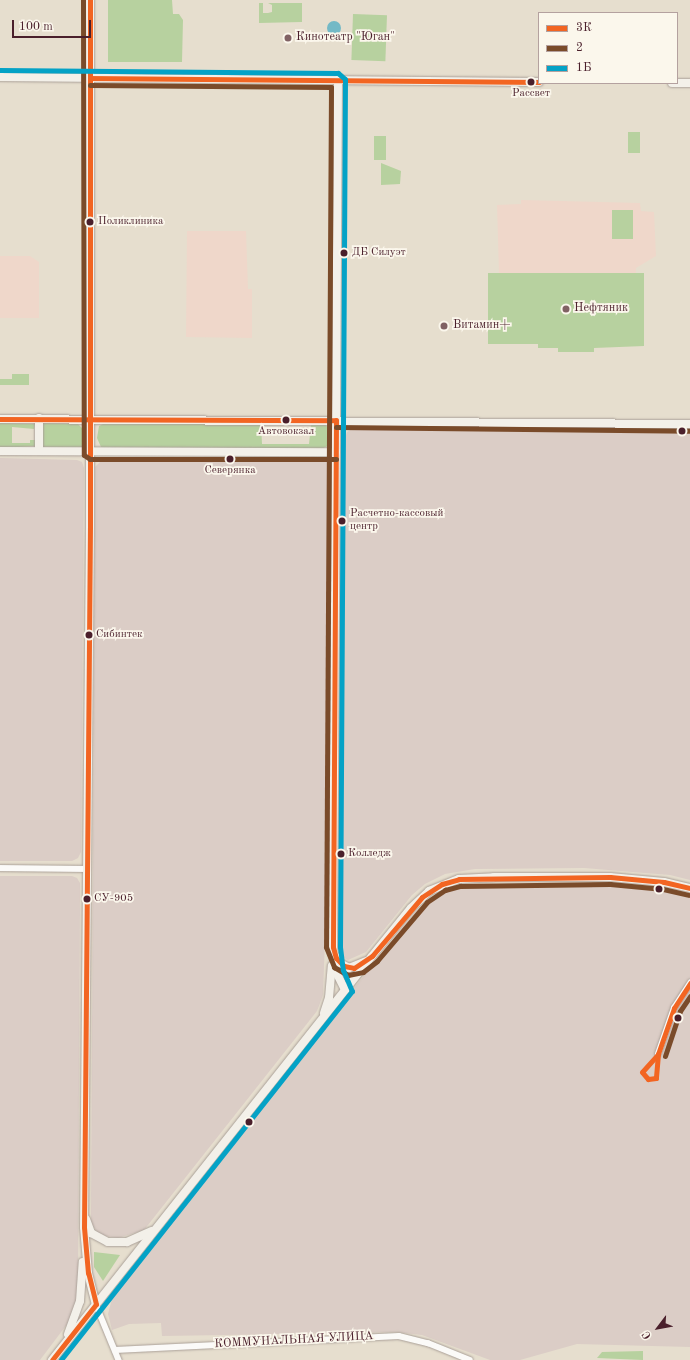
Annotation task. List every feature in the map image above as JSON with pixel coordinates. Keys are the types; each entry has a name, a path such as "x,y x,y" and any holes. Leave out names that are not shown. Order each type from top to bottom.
{"main road":[{"path":"65,1342 81,1296 85,1211 86,869 90,452 90,0"},
{"path":"0,77 538,82"},
{"path":"322,1021 329,998 332,947 338,80"},
{"path":"678,83 690,83"},
{"path":"38,418 39,451"},
{"path":"0,419 90,418 690,424"},
{"path":"0,451 336,452"},
{"path":"52,1360 372,956 422,897 442,884 459,879 610,877 664,882 690,888"},
{"path":"332,947 340,963 349,968 359,966 372,956"},
{"path":"332,947 336,972 345,990"},
{"path":"85,1211 91,1233 108,1242 127,1242 157,1228"},
{"path":"84,1228 88,1273 96,1304"}],"street":[{"path":"0,868 86,869"},
{"path":"658,1054 674,1008 690,983"},
{"path":"96,1304 119,1360"},
{"name":"КОММУНАЛЬНАЯ УЛИЦА","path":"115,1350 399,1336 428,1343 470,1360"}],"shaded area":[{"path":"521,200 640,203 641,211 654,212 656,256 636,268 636,273 499,273 497,205 521,204"},
{"path":"187,231 246,231 248,289 252,289 252,338 186,337"},
{"path":"0,256 30,256 39,262 39,318 0,318"},
{"path":"358,425 690,428 690,880 670,875 584,868 475,869 445,874 425,884 412,895 366,952 348,960 343,957 338,949 343,444 347,432"},
{"path":"0,458 77,460 82,462 84,468 81,852 78,858 72,861 0,861"},
{"path":"103,459 327,461 327,882 323,995 317,1011 144,1230 118,1238 100,1235 91,1224 95,467"},
{"path":"0,876 72,876 77,878 80,883 78,1297 71,1319 40,1360 0,1360"},
{"path":"584,883 665,891 690,898 690,1347 577,1344 520,1360 490,1360 422,1335 395,1332 162,1336 161,1323 129,1324 112,1330 108,1314 112,1299 124,1277 414,913 432,897 450,888 477,885"}],"green space":[{"path":"108,0 172,0 173,14 179,14 183,20 182,62 108,62"},
{"path":"259,3 263,3 263,13 268,13 272,12 272,5 268,3 302,3 302,22 259,23"},
{"path":"353,14 387,15 385,61 351,60"},
{"path":"628,132 640,132 640,153 628,153"},
{"path":"374,136 386,136 386,160 374,160"},
{"path":"381,163 401,171 400,184 381,185"},
{"path":"612,210 633,210 633,239 612,239"},
{"name":"Нефтяник","path":"488,273 644,273 644,346 594,348 594,352 558,352 558,348 538,348 538,344 488,344"},
{"path":"12,374 29,374 29,385 0,385 0,379 12,379"},
{"path":"0,423 35,424 34,429 12,427 12,443 30,443 30,440 35,440 36,446 0,448"},
{"path":"43,423 78,424 85,431 85,444 83,447 43,449"},
{"path":"103,424 261,424 262,444 309,444 311,425 324,424 330,429 330,445 321,449 106,449 101,447 97,438 99,426"},
{"path":"94,1252 120,1255 103,1281 94,1267"},
{"path":"643,1351 643,1360 597,1358 602,1352"}],"water":[{"path":"331,21 337,21 341,25 341,31 337,35 331,35 327,31 327,25"}],"transit line":[{"name":"2","path":"83,0 84,455 90,459 336,459"},
{"name":"3К","path":"52,1360 96,1304 88,1273 84,1227 90,527 90,0"},
{"name":"1Б","path":"0,70 338,73 345,79 340,947 343,970 352,991 61,1360"},
{"name":"3К","path":"90,78 538,82"},
{"name":"2","path":"90,85 331,87 326,947 334,967 348,975 363,972 377,961 427,902 445,890 460,886 610,884 663,889 688,895"},
{"name":"3К","path":"0,419 336,420 333,947 336,958 344,966 354,968 372,956 422,897 442,884 459,879 610,877 664,882 690,888"},
{"name":"2","path":"336,427 690,431"},
{"name":"3К","path":"658,1054 674,1008 690,983"},
{"name":"2","path":"665,1056 680,1011 690,996"},
{"name":"3К","path":"658,1054 656,1078 648,1079 642,1072 658,1054"}],"place":[{"name":"Кинотеатр \"Юган\"","path":"288,38"},
{"name":"Рассвет","path":"531,82"},
{"name":"Поликлиника","path":"90,222"},
{"name":"ДБ Силуэт","path":"344,253"},
{"name":"Нефтяник","path":"566,309"},
{"name":"Витамин+","path":"444,326"},
{"name":"Автовокзал","path":"286,420"},
{"name":"Северянка","path":"230,459"},
{"name":"Расчетно-кассовый центр","path":"342,521"},
{"name":"Сибинтек","path":"89,635"},
{"name":"Колледж","path":"341,854"},
{"name":"СУ-905","path":"87,899"}]}
